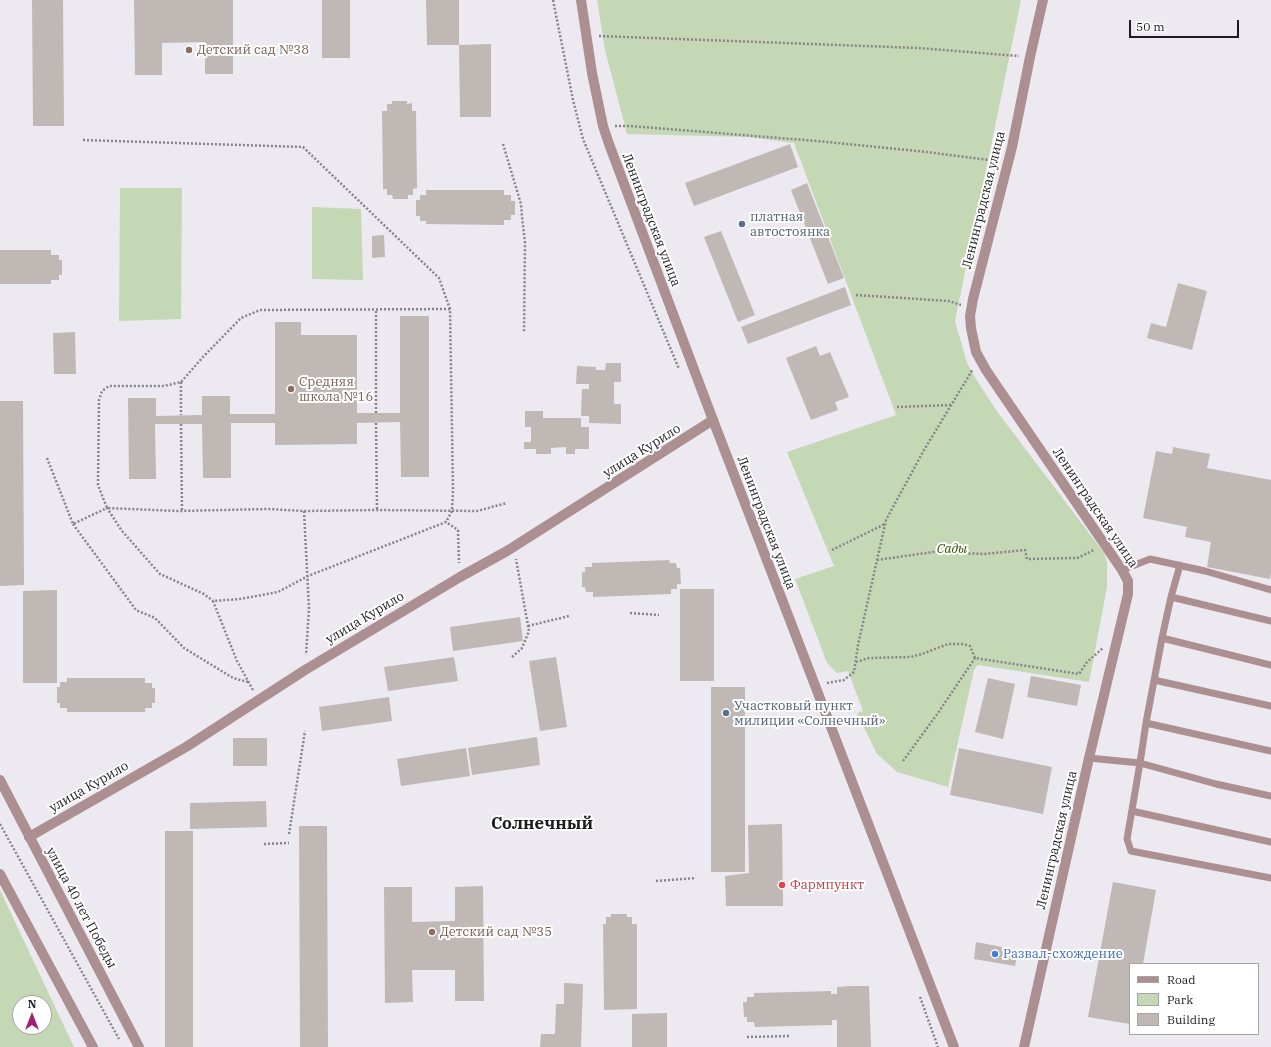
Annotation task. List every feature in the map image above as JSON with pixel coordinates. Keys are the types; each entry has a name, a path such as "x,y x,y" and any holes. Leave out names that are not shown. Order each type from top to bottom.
{"street":[{"name":"Ленинградская улица","path":"581,0 592,73 603,126 612,152 713,420 954,1047"},
{"name":"Ленинградская улица","path":"1024,1047 1089,758 1128,594 1128,581 1122,570 986,370 976,352 971,328 973,299 1008,162 1043,0"},
{"name":"улица Курило","path":"29,837 186,747 305,670 460,577 514,547 713,420"},
{"name":"улица 40 лет Победы","path":"0,780 140,1047"},
{"path":"0,874 93,1047"}],"lane":[{"path":"1122,570 1150,559 1180,565 1271,590"},
{"path":"1180,565 1162,638 1127,839 1131,851 1271,878"},
{"path":"1171,597 1271,621"},
{"path":"1162,638 1271,665"},
{"path":"1154,680 1271,706"},
{"path":"1146,723 1271,751"},
{"path":"1089,758 1140,763 1216,784 1271,796"},
{"path":"1132,811 1271,842"}],"path":[{"path":"586,36 918,48 1030,57"},
{"path":"603,126 630,126 817,141 1008,162"},
{"path":"84,140 304,147 439,278 450,309 453,491 452,511 446,522 308,576 278,592 240,599 213,601"},
{"path":"503,144 522,204 525,243 524,332"},
{"path":"856,295 949,301 962,306 971,312"},
{"path":"376,309 376,413"},
{"path":"259,699 236,661 213,601 204,594 160,574 122,531 107,508 98,485 99,400 102,391 109,386 164,386 180,382 241,318 260,310 450,309"},
{"path":"815,685 844,680 854,672 858,645 886,520 924,450 980,358"},
{"path":"180,382 181,415"},
{"path":"897,406 951,405"},
{"path":"376,423 377,510"},
{"path":"181,424 182,511"},
{"path":"47,458 72,524 136,610 155,618 184,648 233,678 248,682"},
{"path":"72,524 107,508 182,511 268,509 304,511 477,511 507,503"},
{"path":"304,511 308,576 305,670"},
{"path":"446,522 458,530 460,577"},
{"path":"832,550 885,524"},
{"path":"877,560 933,552 984,554 1025,550 1027,559 1077,558 1105,544"},
{"path":"512,657 522,648 529,631 514,547"},
{"path":"630,613 659,615"},
{"path":"528,626 569,616"},
{"path":"975,658 1079,674 1087,662 1118,635"},
{"path":"856,662 869,658 911,657 948,644 962,644 970,646 975,658"},
{"path":"903,760 938,713 975,658"},
{"path":"289,834 305,731"},
{"path":"0,824 120,1040"},
{"path":"264,844 289,843"},
{"path":"656,881 696,878"},
{"path":"747,1037 789,1036"}],"green space":[{"name":"Сады","path":"597,0 1021,0 955,321 967,363 976,379 996,410 1104,553 1107,562 1107,587 1089,682 978,665 974,670 948,787 897,772 877,754 857,713 863,711 848,671 837,673 827,663 795,579 834,566 787,452 896,415 794,143 747,137 627,134 605,50"},
{"path":"120,188 182,188 181,319 119,321"},
{"path":"312,207 361,209 363,280 312,279"},
{"path":"0,890 49,995 12,995 12,1035 52,1035 52,1000 74,1047 0,1047"}],"building":[{"path":"32,0 63,0 64,126 33,126"},
{"path":"134,0 233,0 233,74 205,74 205,42 162,43 162,75 135,75"},
{"path":"322,0 350,0 350,58 322,58"},
{"path":"426,0 459,0 459,45 427,45"},
{"path":"491,44 491,117 460,117 459,45"},
{"path":"392,101 407,101 407,104 412,103 412,111 416,111 417,188 413,189 413,195 408,195 408,199 393,199 392,195 387,195 387,189 383,189 382,111 387,111 387,104 392,104"},
{"path":"790,144 798,167 694,206 685,183"},
{"path":"807,183 844,278 828,284 791,190"},
{"path":"426,190 504,190 504,195 511,195 511,201 515,201 515,215 511,215 511,220 504,220 504,225 426,224 426,221 420,221 420,216 416,216 416,200 420,200 420,195 426,195"},
{"path":"721,231 755,315 738,322 704,237"},
{"path":"384,235 385,257 372,258 372,236"},
{"path":"0,250 51,250 51,255 59,255 59,260 62,260 62,275 59,275 59,280 51,280 51,284 0,284"},
{"path":"1178,283 1207,291 1192,350 1147,338 1151,323 1166,327"},
{"path":"845,287 851,305 748,344 741,327"},
{"path":"400,316 429,316 429,477 401,477 400,422 357,423 357,444 275,445 275,423 231,423 231,478 203,478 202,424 155,424 156,479 129,479 128,398 156,398 156,416 202,415 202,396 230,396 230,414 275,414 275,322 301,322 301,335 357,335 357,413 400,413"},
{"path":"75,332 76,374 54,374 53,333"},
{"path":"816,346 820,356 830,352 849,397 835,402 838,410 811,420 786,358"},
{"path":"606,363 621,363 621,382 614,382 614,404 621,404 621,424 589,423 589,416 581,416 582,389 589,389 589,384 576,384 577,366 596,367 596,370 605,370"},
{"path":"0,401 23,401 24,585 0,586"},
{"path":"525,411 543,411 543,418 581,418 581,427 589,427 589,449 575,449 575,454 566,454 566,447 551,448 551,454 536,454 536,449 524,449 524,442 531,442 531,427 525,427"},
{"path":"1173,447 1210,454 1207,468 1271,480 1270,579 1207,567 1211,542 1185,537 1187,527 1143,518 1156,451 1172,454"},
{"path":"669,560 670,563 676,563 677,568 680,568 681,584 677,584 677,589 671,589 671,594 593,597 593,592 586,592 585,587 582,587 582,572 585,572 585,567 592,567 592,563"},
{"path":"680,589 714,589 714,681 680,681"},
{"path":"57,590 57,683 23,683 23,591"},
{"path":"520,617 523,641 453,651 450,627"},
{"path":"454,657 458,681 388,691 384,667"},
{"path":"556,657 567,727 540,731 529,661"},
{"path":"1031,676 1081,685 1077,706 1027,697"},
{"path":"67,678 145,678 145,683 152,683 152,688 155,688 155,703 152,703 152,708 145,708 145,712 67,712 67,708 60,708 60,703 57,703 57,687 60,687 60,682 67,682"},
{"path":"988,678 1015,684 1003,739 975,732"},
{"path":"711,687 745,687 745,872 711,872"},
{"path":"389,697 392,721 322,731 319,707"},
{"path":"537,737 540,765 472,775 468,748"},
{"path":"233,738 267,738 267,766 233,766"},
{"path":"466,748 470,776 401,786 397,759"},
{"path":"959,748 1052,767 1043,814 950,795"},
{"path":"266,801 267,827 190,829 190,803"},
{"path":"782,824 783,906 726,906 725,876 749,873 748,825"},
{"path":"299,826 327,826 328,1047 300,1047"},
{"path":"165,831 193,831 193,1047 165,1047"},
{"path":"1113,882 1156,890 1143,963 1129,963 1129,1024 1088,1017"},
{"path":"483,886 484,1001 455,1001 455,970 412,970 413,1002 385,1003 384,887 412,887 412,922 455,921 455,887"},
{"path":"611,914 627,914 627,917 632,917 632,924 637,924 637,1009 604,1010 603,924 606,924 606,917 611,917"},
{"path":"976,942 1018,950 1015,966 974,959"},
{"path":"564,983 583,984 581,1047 540,1047 541,1034 555,1034 556,1004 564,1004"},
{"path":"869,986 871,1047 837,1047 837,1020 832,1020 832,1025 755,1027 754,1022 747,1022 747,1017 744,1017 743,1002 747,1002 747,997 754,997 754,993 831,991 831,994 837,994 837,987"},
{"path":"667,1013 667,1047 632,1047 632,1014"}],"place":[{"name":"Детский сад №38","path":"189,50"},
{"name":"платная автостоянка","path":"742,224"},
{"name":"Средняя школа №16","path":"291,389"},
{"name":"Участковый пункт милиции «Солнечный»","path":"726,713"},
{"name":"Фармпункт","path":"782,885"},
{"name":"Детский сад №35","path":"432,932"},
{"name":"Развал-схождение","path":"995,954"}],"district":[{"name":"Солнечный","path":"542,824"}]}
